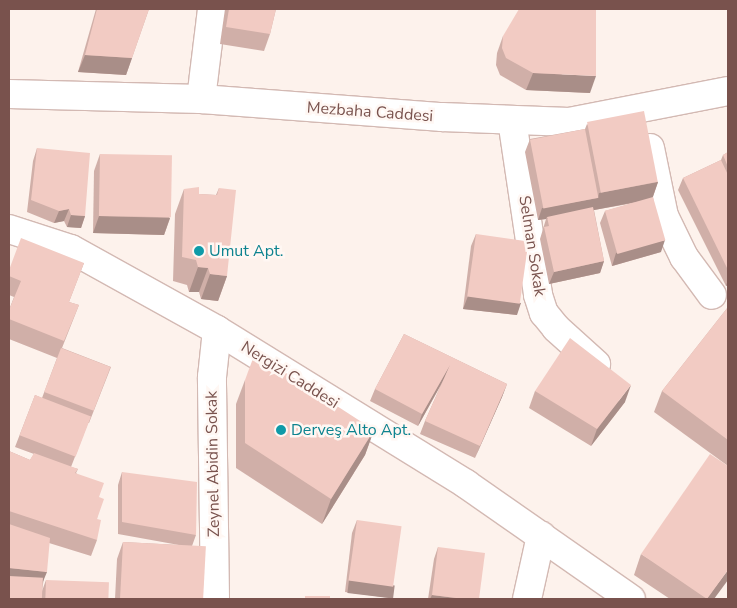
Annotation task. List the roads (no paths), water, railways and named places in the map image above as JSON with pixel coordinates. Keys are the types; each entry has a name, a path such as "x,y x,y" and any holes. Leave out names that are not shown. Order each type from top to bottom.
{"street":[{"path":"201,98 212,9"},
{"name":"Mezbaha Caddesi","path":"9,94 201,98 512,120 570,122 728,91"},
{"path":"644,107 664,216 684,257 712,295"},
{"name":"Selman Sokak","path":"512,120 538,295 544,312 556,328 608,375"},
{"name":"Nergizi Caddesi","path":"9,230 71,249 217,330 466,484 631,599"},
{"name":"Zeynel Abidin Sokak","path":"215,599 212,377 217,330"},
{"path":"527,599 541,536"}],"place":[{"name":"Umut Apt.","path":"199,251"},
{"name":"Derveş Alto Apt.","path":"281,430"}]}
